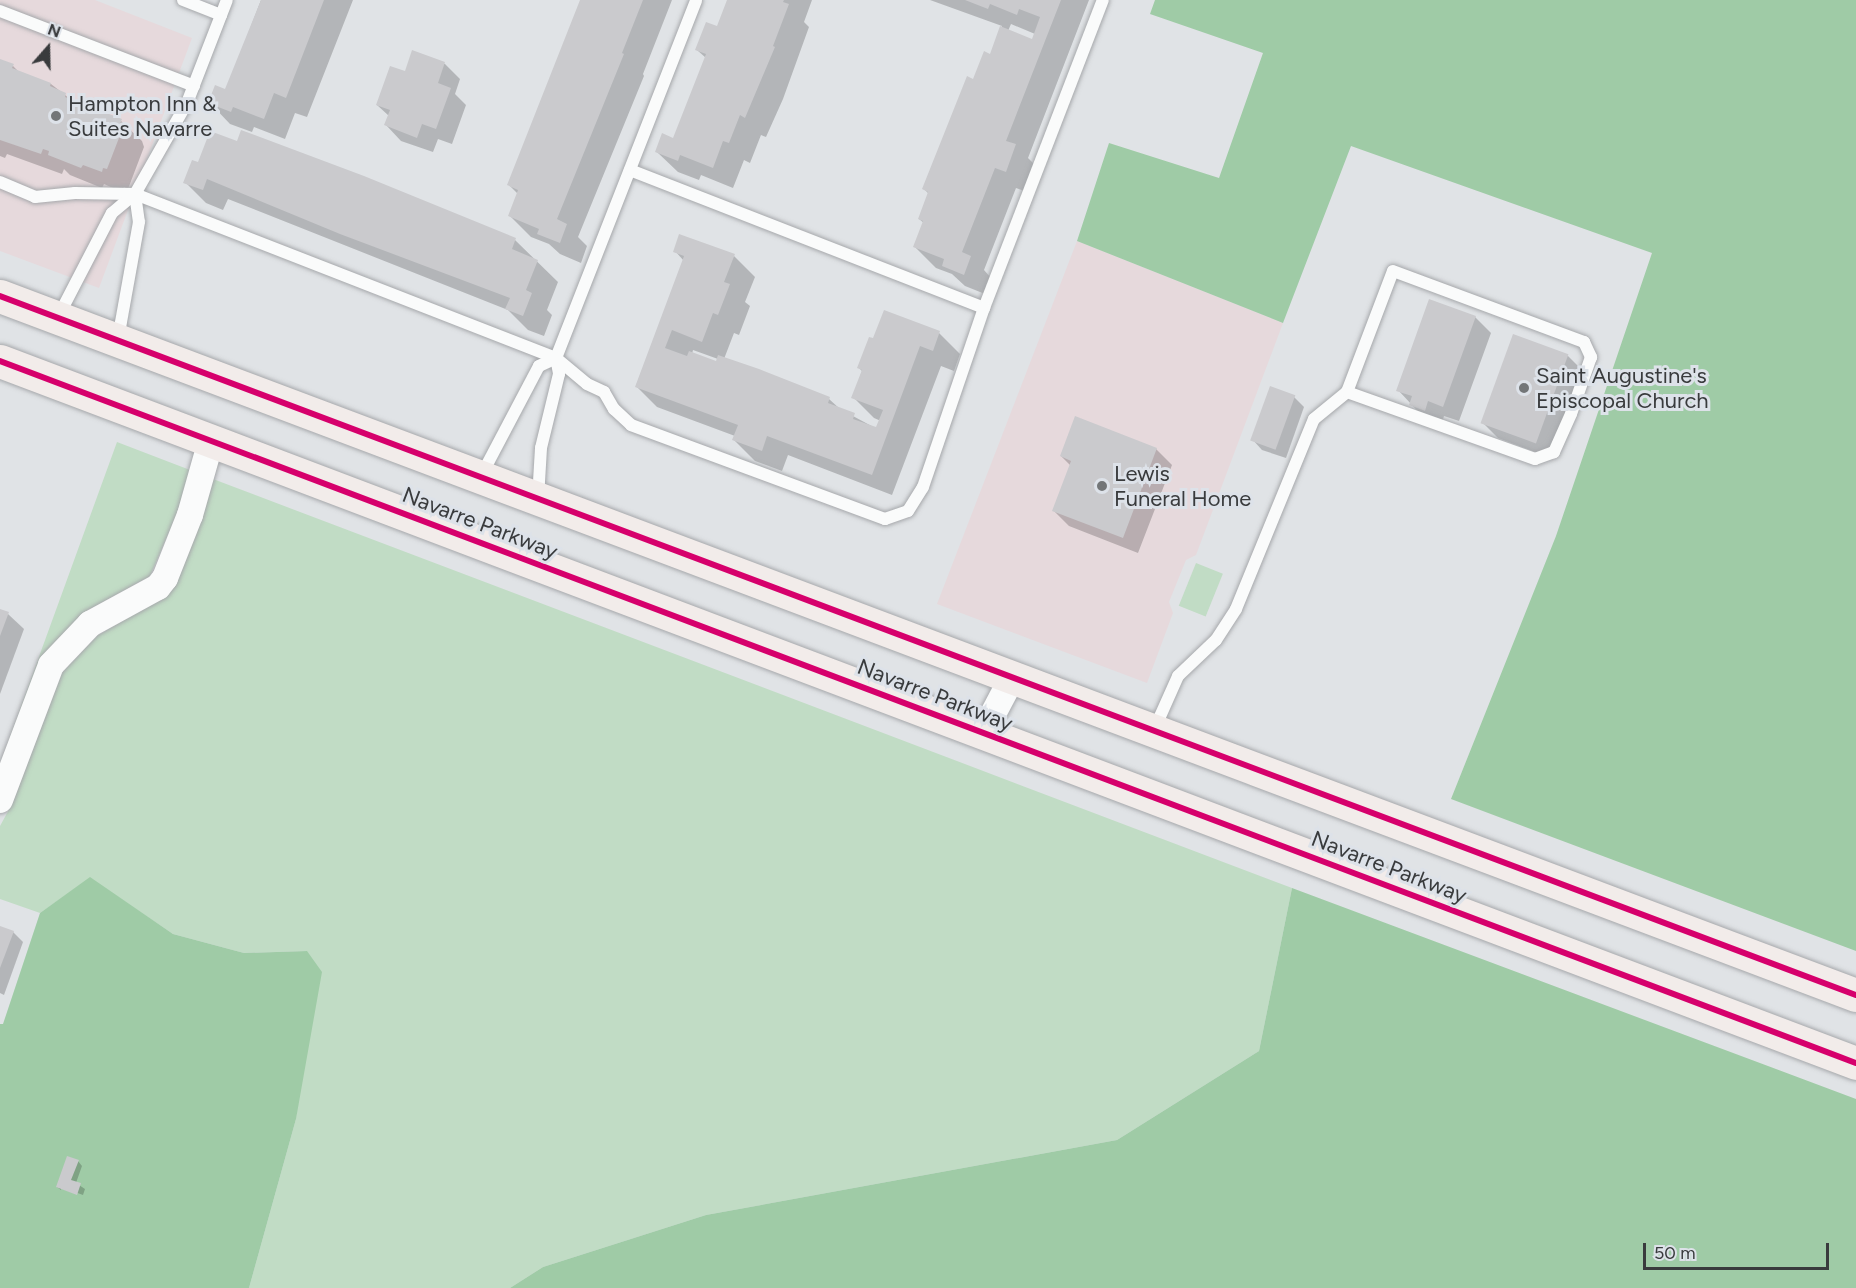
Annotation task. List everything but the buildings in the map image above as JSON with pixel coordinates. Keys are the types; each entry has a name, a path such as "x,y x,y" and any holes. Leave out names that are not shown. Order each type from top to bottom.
{"highway":[{"name":"Navarre Parkway","path":"0,296 1856,994"},
{"name":"Navarre Parkway","path":"0,361 1856,1063"}],"street":[{"path":"0,800 51,665 90,624 158,587 165,578 190,515 211,441"},
{"path":"983,733 1012,678"}],"lane":[{"path":"183,0 221,15"},
{"path":"57,318 112,213 135,194 187,103 227,0"},
{"path":"537,499 541,448 559,375 556,358 696,0"},
{"path":"0,182 35,197 75,193 135,194 556,358 587,384 604,392 615,409 632,425 885,519 908,511 923,488 984,308 1102,0"},
{"path":"0,11 194,86"},
{"path":"630,170 984,308"},
{"path":"118,340 139,222 135,194"},
{"path":"1153,731 1178,676 1216,640 1236,609 1314,418 1347,392 1393,271 1584,342 1591,357 1571,414 1554,452 1535,459 1347,392"},
{"path":"481,476 539,366 556,358"}],"shaded area":[{"path":"0,0 95,0 192,38 99,288 0,251"},
{"path":"1077,241 1283,323 1196,555 1186,560 1169,602 1173,613 1147,683 937,604"}],"green space":[{"path":"1155,0 1856,0 1856,951 1451,799 1556,536 1652,253 1351,146 1283,323 1077,241 1109,143 1219,178 1263,53 1150,14"},
{"path":"117,442 190,470 178,511 150,576 85,612 43,655 0,764"},
{"path":"213,479 1292,888 1259,1051 1117,1140 706,1215 543,1267 510,1288 249,1288 296,1119 307,951 244,953 173,934 90,878 40,913 0,899 0,826 12,804 62,673 97,636 167,595"},
{"path":"1196,563 1223,574 1206,617 1179,606"},
{"path":"90,877 173,934 244,953 307,951 322,972 296,1119 249,1288 0,1288 0,1024 3,1024 40,913"},
{"path":"1292,888 1856,1099 1856,1288 510,1288 543,1267 706,1215 1117,1140 1259,1051"}],"cycle path":[{"path":"0,296 1856,995"},
{"path":"0,361 1856,1063"}],"place":[{"name":"Hampton Inn & Suites Navarre","path":"56,116"},
{"name":"Saint Augustine's Episcopal Church","path":"1524,388"},
{"name":"Lewis Funeral Home","path":"1102,486"}]}
